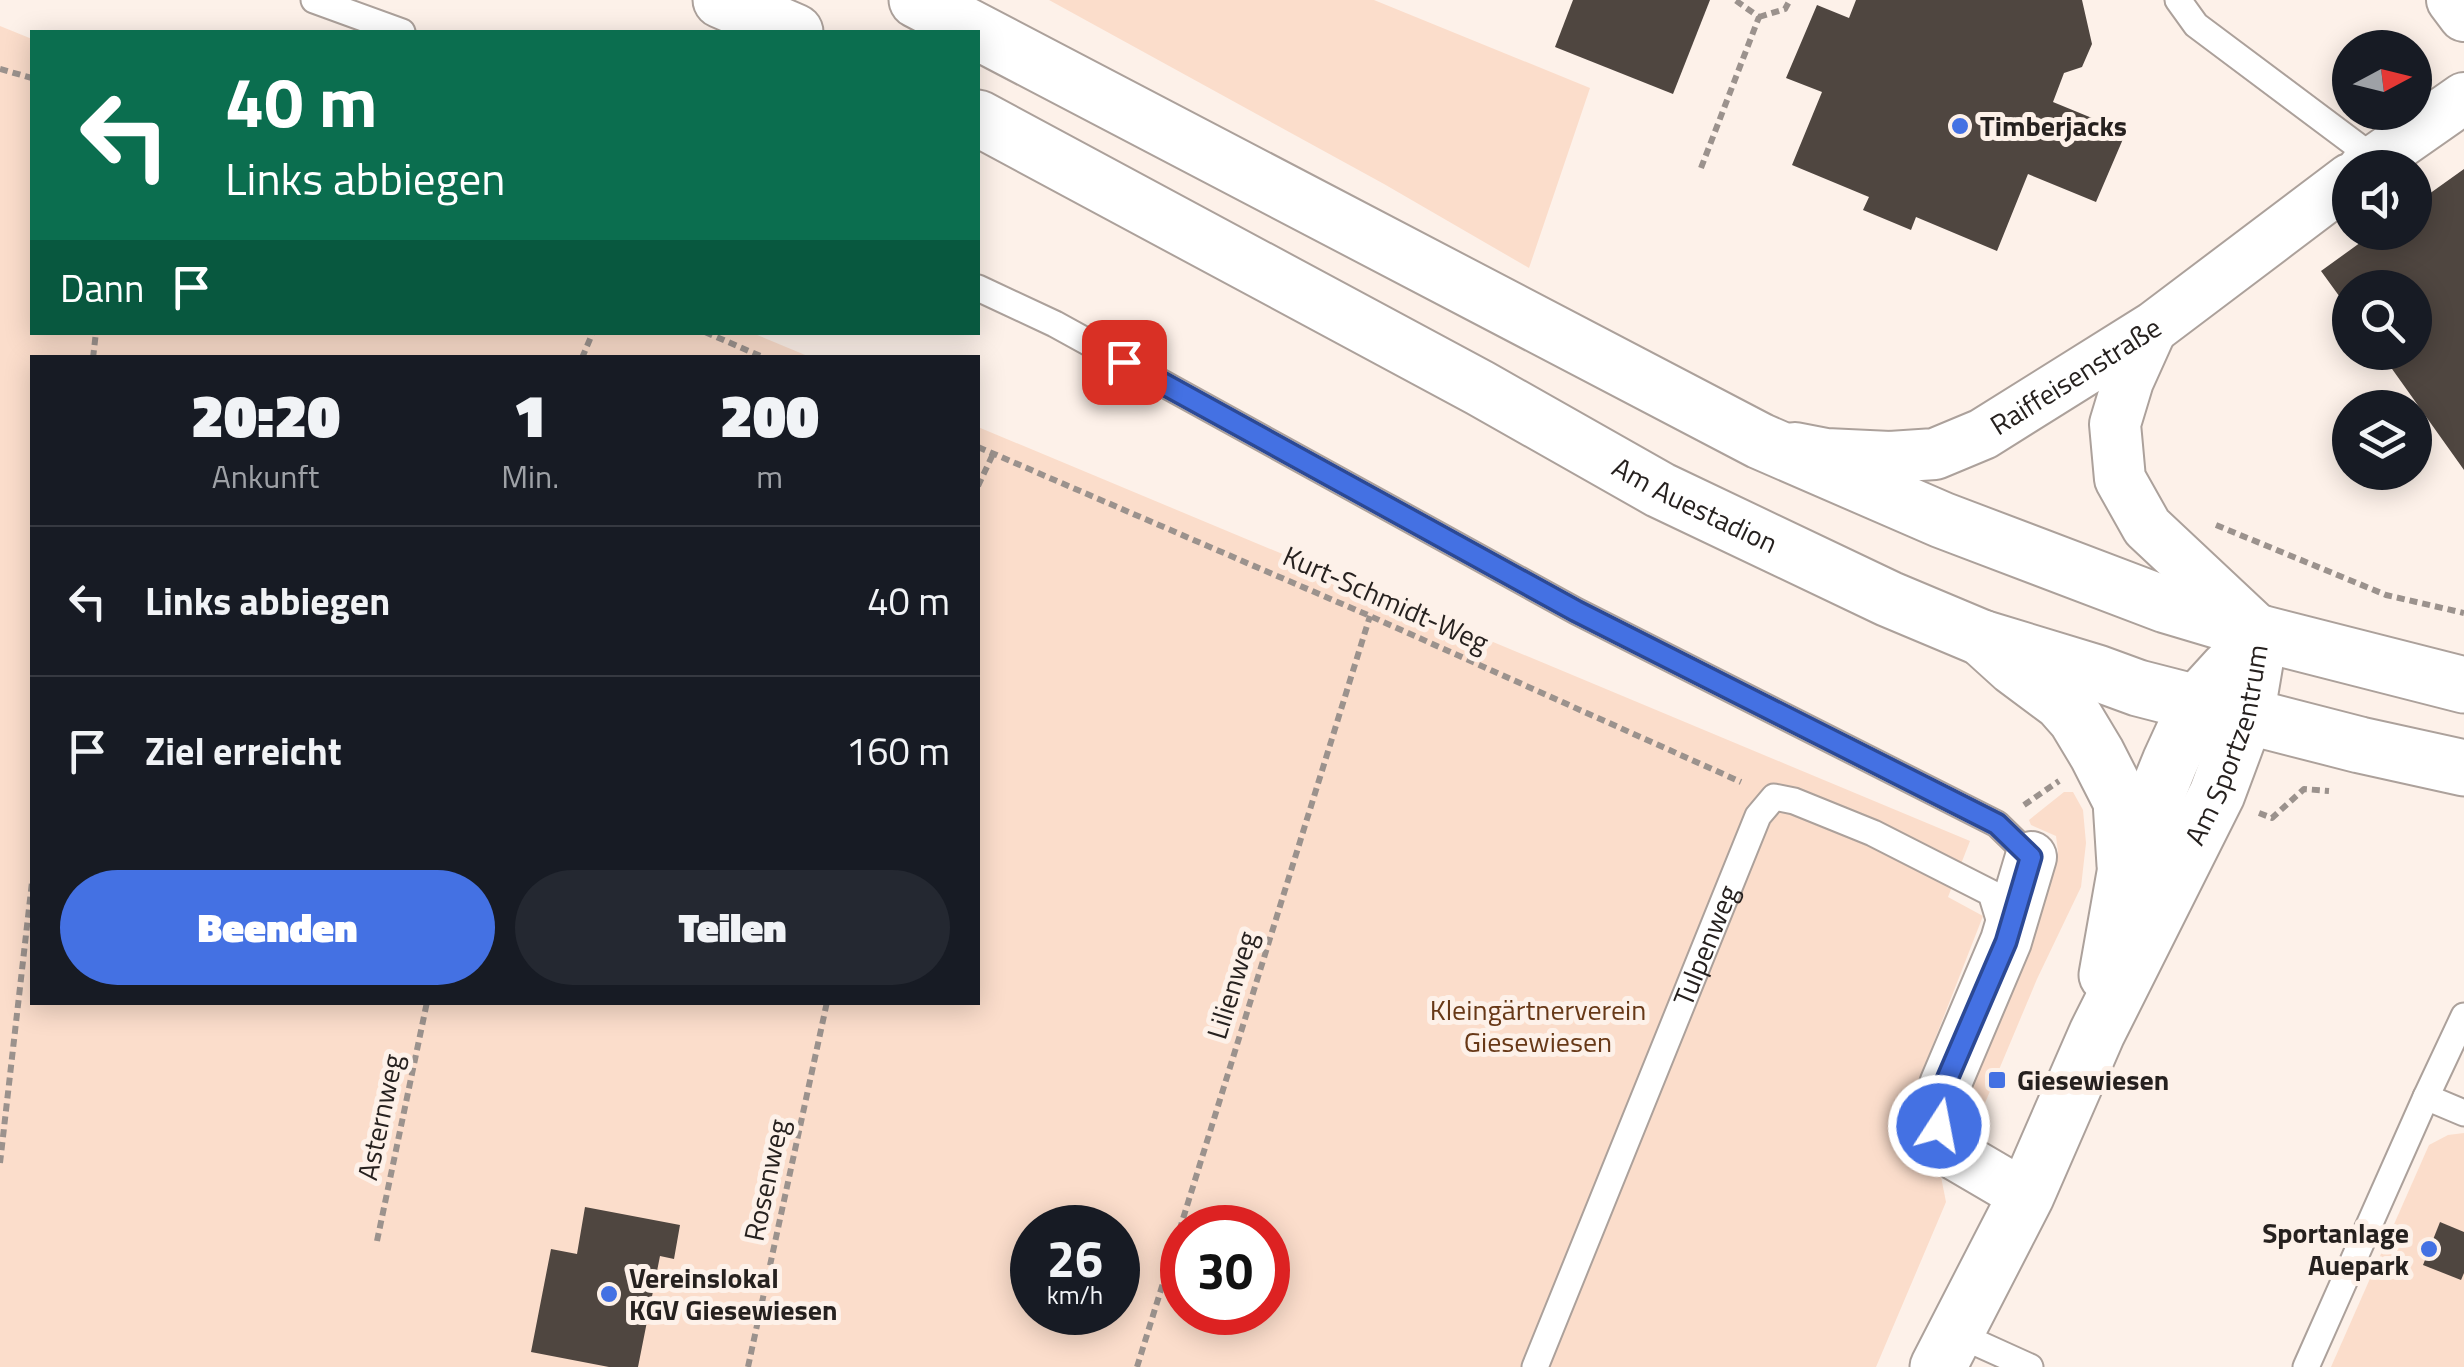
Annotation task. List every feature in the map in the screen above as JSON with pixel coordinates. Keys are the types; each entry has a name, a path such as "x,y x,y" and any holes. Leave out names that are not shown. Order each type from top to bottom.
{"main road":[{"path":"721,0 790,30"},
{"path":"917,0 974,30"},
{"path":"980,33 1760,441 1942,520 2166,605 2464,686"},
{"name":"Am Auestadion","path":"980,119 1480,388 1660,490 1888,599 1982,638 2138,688 2360,746 2464,768"},
{"name":"Am Sportzentrum","path":"2097,1033 2125,873 2170,762 2221,710 2260,633"},
{"path":"1982,638 2061,702 2098,754 2121,800 2125,873"},
{"name":"Am Sportzentrum","path":"1947,1350 2026,1196 2097,1033 2218,794 2221,710"}],"street":[{"path":"2452,0 2464,16"},
{"name":"Raiffeisenstraße","path":"2389,150 2464,98"},
{"name":"Raiffeisenstraße","path":"1760,441 1826,454 1890,457 1934,454 1983,434 2151,330 2332,192"},
{"path":"2151,330 2128,381 2115,424 2120,479 2147,527 2260,633"},
{"path":"2014,841 2006,942 1945,1084 1939,1126 1956,1154 2026,1196"}],"lane":[{"path":"314,0 396,30"},
{"path":"2178,0 2196,26 2342,150"},
{"path":"980,289 1055,324 1576,611 2014,841"},
{"path":"1774,797 1794,801 1872,833 1990,893 2006,942"},
{"name":"Tulpenweg","path":"1534,1367 1758,816 1774,797"},
{"path":"2306,1367 2464,1016"},
{"path":"2426,1097 2464,1114"},
{"path":"1947,1350 2030,1367"}],"path":[{"path":"1736,0 1759,17"},
{"path":"1759,17 1785,9 1790,0"},
{"path":"1702,168 1759,17"},
{"path":"0,69 30,77"},
{"path":"712,335 757,355"},
{"name":"Kurt-Schmidt-Weg","path":"980,448 1370,616 1774,797"},
{"path":"980,482 993,454"},
{"path":"2210,521 2386,595 2464,614"},
{"name":"Lilienweg","path":"1137,1367 1370,616"},
{"path":"2014,841 2072,771"},
{"path":"0,1164 30,900"},
{"name":"Asternweg","path":"377,1241 426,1005"},
{"name":"Rosenweg","path":"748,1367 827,1005"}],"green space":[{"path":"1049,0 1374,0 1590,88 1529,268 1384,184"},
{"name":"Kleingärtnerverein Giesewiesen","path":"0,26 30,38 30,335 757,335 805,355 30,355 30,1005 980,1005 980,428 1970,841 1948,897 1983,916 1921,1075 1946,1202 1876,1367 0,1367"},
{"path":"2064,792 2073,792 2083,810 2086,843 2081,887 2037,979 1967,1146 1956,1107 2058,852 2056,836 2031,825 2029,820"},
{"name":"Sportanlage Auepark","path":"2464,1133 2464,1367 2331,1367 2429,1145 2448,1135"}],"building":[{"path":"1573,0 1710,0 1673,94 1555,47"},
{"name":"Timberjacks","path":"1856,0 2082,0 2092,44 2082,67 2064,73 2053,102 2126,132 2096,202 2028,174 1997,251 1916,217 1911,230 1863,210 1869,197 1792,165 1822,92 1786,78 1817,5 1849,18"},
{"path":"2464,169 2464,470 2432,425 2432,390 2407,390 2393,370 2432,370 2432,270 2332,270 2332,286 2321,271 2350,250 2432,250 2432,192"},
{"path":"585,1207 680,1225 674,1259 660,1256 638,1367 609,1367 531,1352 551,1249 577,1254"},
{"path":"2440,1222 2464,1232 2461,1280 2423,1265"}],"place":[{"name":"Timberjacks","path":"1960,126"},
{"name":"Giesewiesen","path":"1997,1080"},
{"name":"Sportanlage Auepark","path":"2429,1249"},
{"name":"Vereinslokal KGV Giesewiesen","path":"609,1294"}],"route":[{"path":"1124,362 1576,611 1997,824 2031,857 2006,942 1945,1084 1939,1126"}]}
